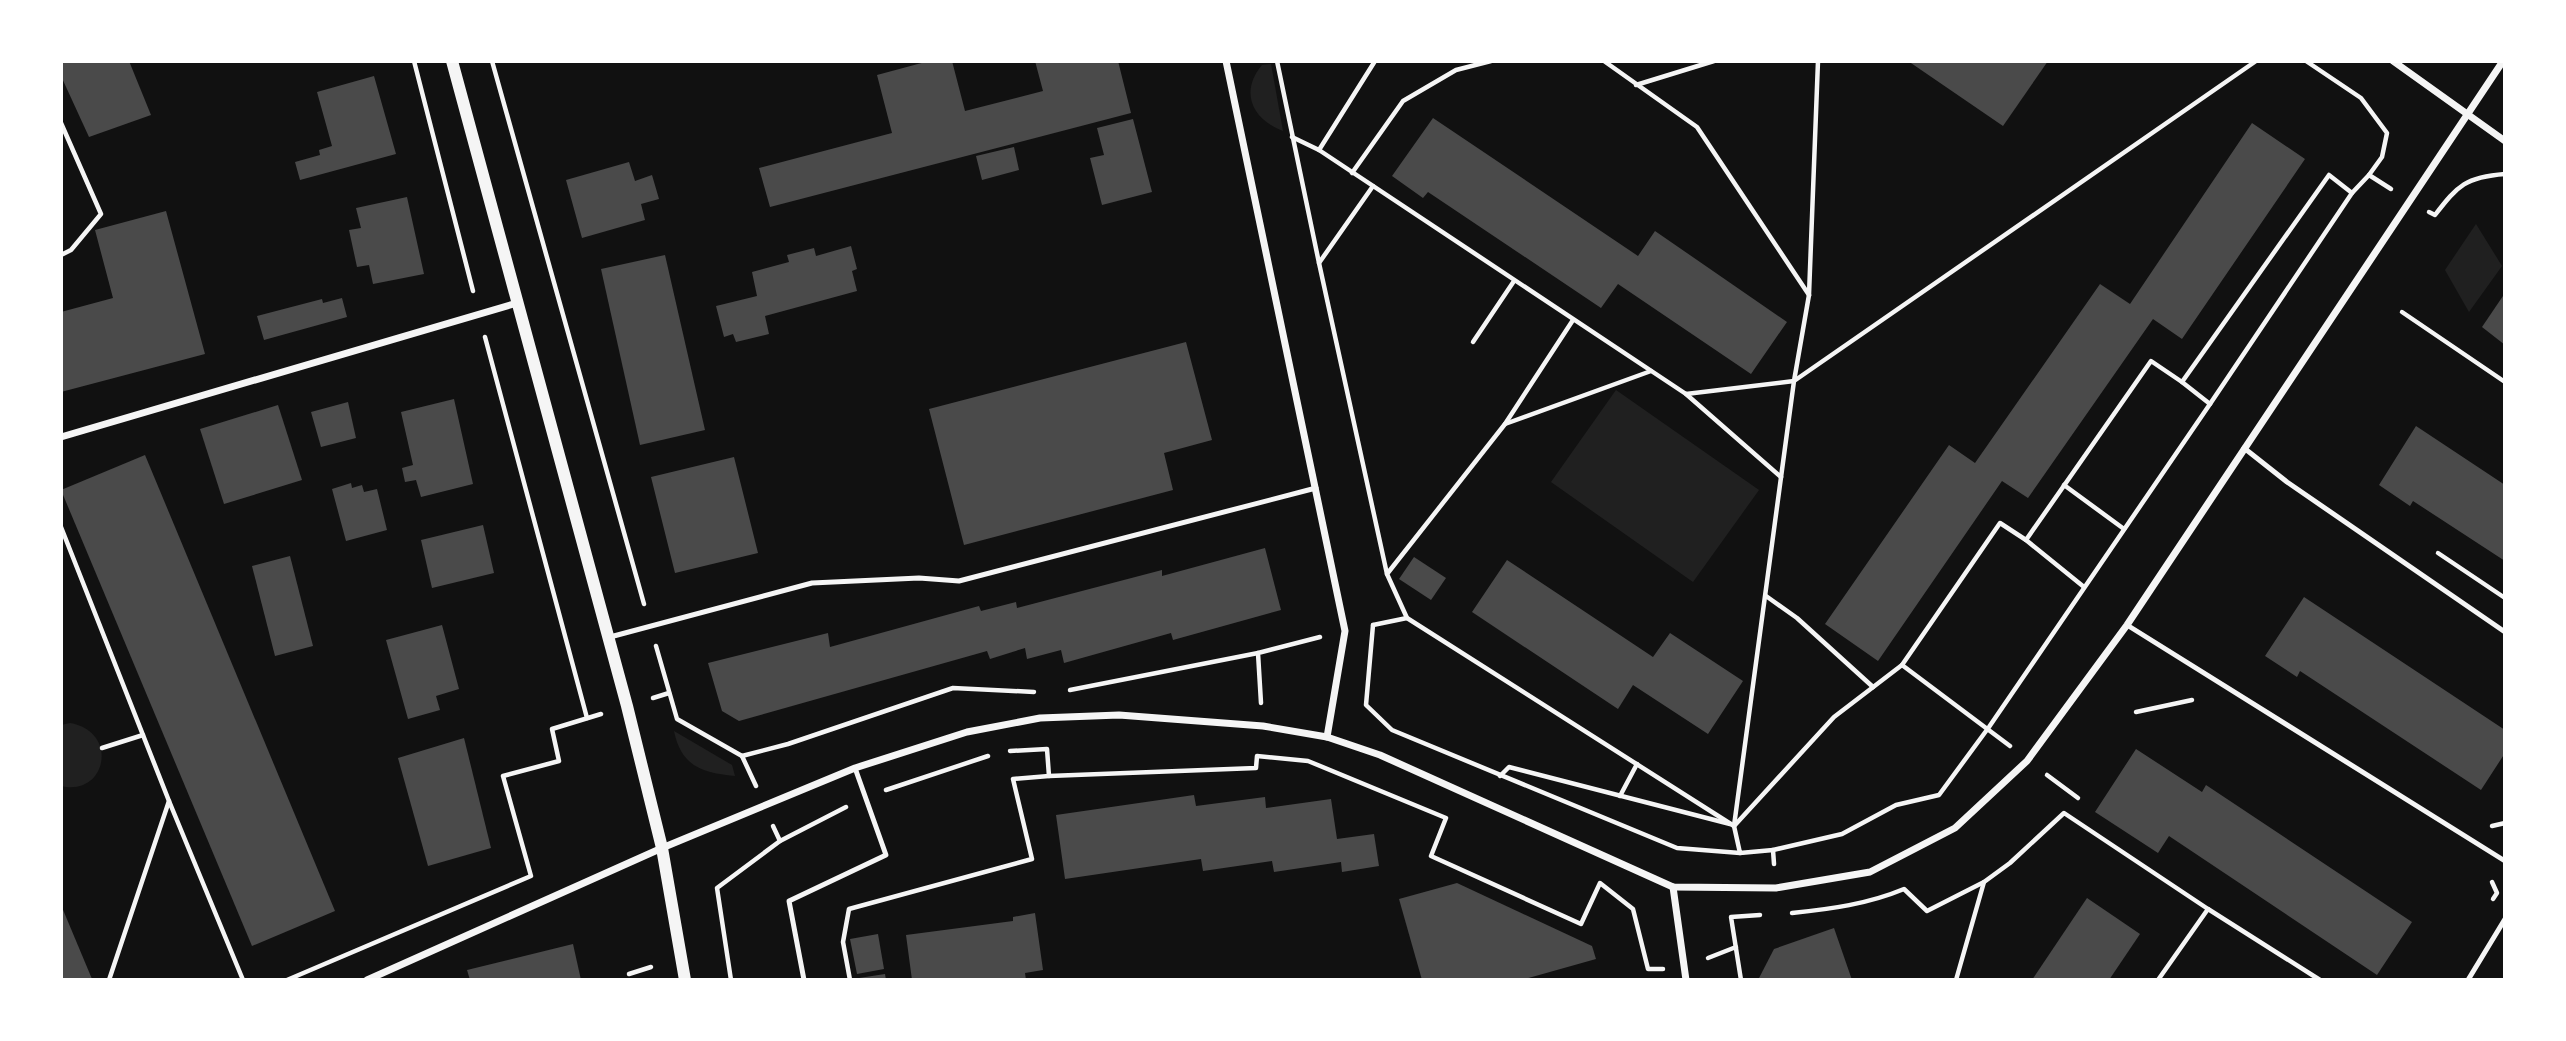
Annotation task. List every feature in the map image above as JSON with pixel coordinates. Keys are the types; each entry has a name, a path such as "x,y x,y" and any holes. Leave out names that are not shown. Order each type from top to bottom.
{"street":[{"path":"453,61 627,706 662,848 685,980"},
{"path":"1226,61 1345,631 1327,737"},
{"path":"2393,61 2505,141"},
{"path":"367,980 662,848 856,768 967,732 1040,718 1119,715 1263,726 1327,737 1380,755 1673,887 1776,888 1870,872 1955,828 2027,761 2127,625 2503,61"},
{"path":"61,437 517,303"},
{"path":"1673,887 1686,980"}],"lane":[{"path":"2244,448 2287,482 2505,632"},
{"path":"609,637 812,583 919,579 959,581 1316,488"},
{"path":"2127,625 2505,861"},
{"path":"804,980 789,901 886,855 856,768"},
{"path":"2468,980 2505,919"}],"path":[{"path":"414,61 478,314 587,718"},
{"path":"492,61 677,719 742,756 788,744 953,688 1041,693"},
{"path":"1278,61 1292,137 1387,574 1407,618 1734,826"},
{"path":"1319,150 1375,61"},
{"path":"1352,173 1403,101 1456,70 1491,61"},
{"path":"1604,61 1697,127 1809,295"},
{"path":"1636,85 1714,61"},
{"path":"1740,853 1734,826 1794,381 1809,295 1818,61"},
{"path":"1686,394 1794,381 2256,61"},
{"path":"1373,625 1366,705 1392,730 1677,848 1740,853 1773,850 1842,834 1896,805 1938,795 1989,727 2352,192 2382,157 2387,133 2361,98 2306,61"},
{"path":"61,124 101,214 71,250 61,255"},
{"path":"1292,137 1319,150 1686,394 1781,477"},
{"path":"2369,174 2435,215 2455,188 2478,176 2505,174"},
{"path":"2182,382 2329,175 2352,192"},
{"path":"1319,263 1373,187"},
{"path":"1473,342 1514,281"},
{"path":"2402,312 2505,382"},
{"path":"1387,574 1505,424 1573,320"},
{"path":"2026,540 2151,361 2210,404"},
{"path":"1505,424 1651,371"},
{"path":"2064,485 2124,529"},
{"path":"1734,826 1834,717 1902,665 2000,523 2084,586"},
{"path":"61,527 243,980"},
{"path":"1766,596 1797,618 1873,687"},
{"path":"1067,691 1258,653 1407,618"},
{"path":"850,980 843,942 849,909 1032,859 1013,779 1256,768 1263,726 1258,653"},
{"path":"1902,665 1989,727 2027,761 2078,798"},
{"path":"287,980 531,876 503,776 559,761 552,729 669,694"},
{"path":"2136,712 2192,700"},
{"path":"102,748 143,736"},
{"path":"731,980 717,888 780,841 866,797 1000,752 1047,750 1049,776"},
{"path":"1257,756 1308,761 1446,818 1431,856 1581,924 1600,883 1633,909 1648,969 1683,968 1736,947"},
{"path":"1620,796 1637,764"},
{"path":"1500,776 1509,767 1734,826"},
{"path":"109,980 169,801"},
{"path":"1741,980 1731,916 1835,909 1883,898 1904,889 1927,911 1984,882 2010,863 2064,813 2320,980"},
{"path":"1773,850 1781,914"},
{"path":"1956,980 1984,882"},
{"path":"2158,980 2208,909"},
{"path":"629,974 652,967"}],"shaded area":[{"path":"1271,64 1283,131 1263,119 1252,103 1255,75 1262,65"},
{"path":"2476,224 2502,266 2469,312 2445,270"},
{"path":"1616,390 1759,490 1693,582 1551,482"},
{"path":"70,723 86,729 96,738 101,750 97,773 88,782 76,787 61,786 61,725"},
{"path":"674,731 732,765 735,776 703,770 688,760 677,743"}],"building":[{"path":"61,61 129,61 151,115 89,137 61,76"},
{"path":"929,61 952,61 965,111 1043,91 1035,61 1118,61 1131,113 770,207 759,168 892,133 877,75"},
{"path":"1908,61 2048,61 2003,126"},
{"path":"374,76 396,154 300,180 295,162 320,155 319,150 332,146 317,92"},
{"path":"1433,118 1638,256 1655,231 1787,322 1751,374 1618,284 1601,308 1428,192 1423,198 1392,176"},
{"path":"1133,119 1152,192 1102,205 1090,158 1104,155 1097,128"},
{"path":"2252,123 2305,159 2182,339 2153,319 2028,498 2002,481 1878,661 1825,624 1949,445 1975,463 2100,284 2130,304"},
{"path":"1014,147 1019,170 982,180 976,156"},
{"path":"629,162 635,181 652,175 659,199 641,204 645,220 582,238 566,180"},
{"path":"407,197 424,274 373,284 369,265 357,267 349,230 361,228 356,208"},
{"path":"166,211 205,354 61,392 61,312 113,298 95,230"},
{"path":"851,246 857,269 852,271 857,291 765,316 769,334 736,342 733,334 724,337 716,306 757,296 752,272 789,262 787,255 814,248 816,256"},
{"path":"665,255 705,430 640,445 601,269"},
{"path":"2505,293 2505,345 2482,327"},
{"path":"342,298 347,317 264,340 257,316 322,299 323,303"},
{"path":"1186,342 1212,440 1164,453 1173,490 964,545 929,409"},
{"path":"454,399 473,484 421,497 416,480 405,482 402,468 413,465 401,412"},
{"path":"348,402 356,438 321,447 311,412"},
{"path":"278,405 302,480 224,504 200,429"},
{"path":"2416,426 2505,485 2505,561 2413,501 2410,506 2379,485"},
{"path":"145,455 335,911 252,946 61,490"},
{"path":"734,457 758,553 675,573 651,477"},
{"path":"351,483 352,488 362,485 364,492 377,489 387,530 346,541 332,489"},
{"path":"483,525 494,573 432,588 421,540"},
{"path":"1265,548 1281,610 1173,640 1171,633 1064,663 1061,650 1027,659 1025,648 990,659 987,651 739,721 722,711 708,663 828,633 830,647 979,606 981,611 1016,602 1017,608 1162,570 1162,576"},
{"path":"290,556 313,646 275,656 252,566"},
{"path":"1414,557 1446,578 1431,600 1399,579"},
{"path":"1507,560 1653,657 1670,633 1743,681 1708,734 1633,685 1618,709 1472,612"},
{"path":"2304,597 2505,730 2505,753 2481,790 2300,671 2297,677 2265,656"},
{"path":"442,625 459,689 436,696 440,710 408,719 386,640"},
{"path":"464,738 491,848 428,866 398,758"},
{"path":"2136,749 2202,792 2206,785 2412,922 2377,975 2169,836 2158,853 2095,812"},
{"path":"1194,795 1196,806 1265,797 1266,808 1331,799 1337,839 1374,834 1379,866 1342,872 1341,862 1274,872 1272,861 1203,871 1201,859 1065,879 1056,815"},
{"path":"1457,883 1592,946 1596,959 1521,980 1422,980 1399,899"},
{"path":"2087,898 2140,934 2109,980 2032,980"},
{"path":"61,905 92,979 90,980 61,980"},
{"path":"1035,913 1043,970 1025,973 1026,980 912,980 906,935 1013,921 1013,917"},
{"path":"1834,928 1852,980 1758,980 1774,949"},
{"path":"878,934 884,969 857,974 850,939"},
{"path":"573,944 581,980 470,980 467,970"},
{"path":"885,974 886,980 859,980 859,978"}]}
